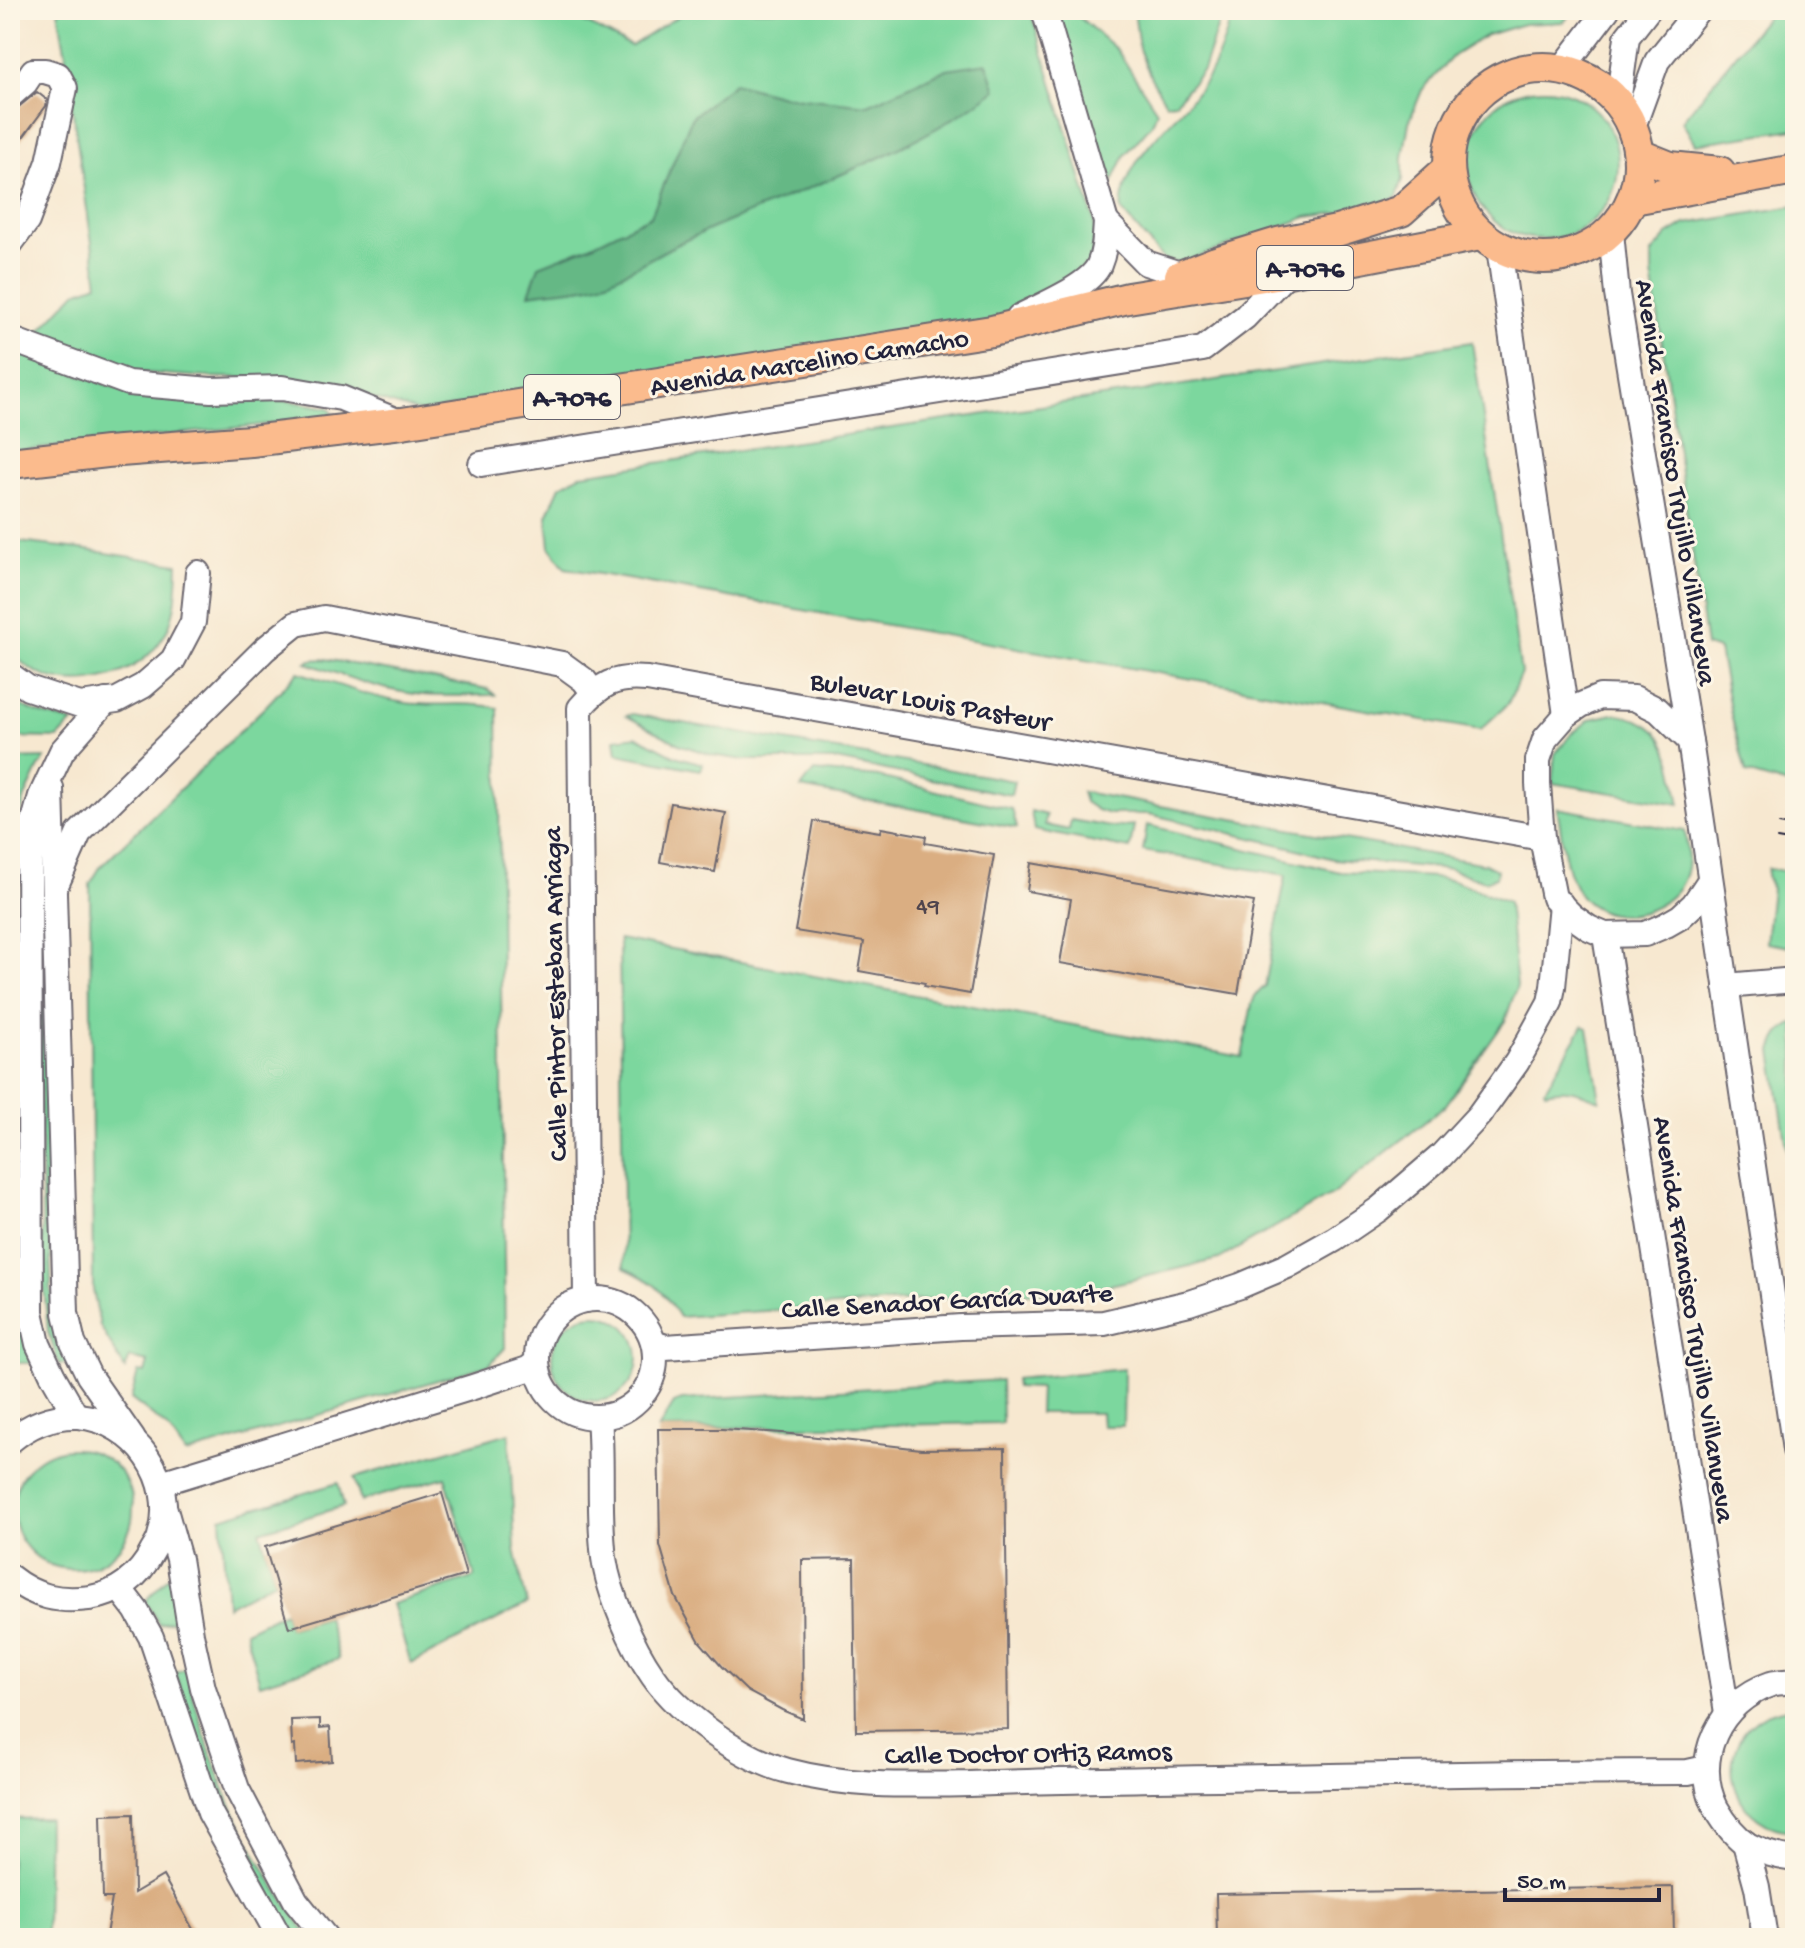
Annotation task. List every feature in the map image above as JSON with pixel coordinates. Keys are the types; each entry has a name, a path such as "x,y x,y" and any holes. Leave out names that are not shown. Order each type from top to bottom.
{"main road":[{"path":"1490,242 1463,216 1452,193 1448,169 1450,140 1462,113 1480,91 1505,75 1533,68 1562,69 1593,81 1630,129 1670,167 1758,176"},
{"name":"A-7076","path":"1490,242 1528,258 1558,258 1586,249 1611,232 1633,199 1639,177 1630,129"},
{"name":"Avenida Marcelino Camacho","path":"1128,298 1183,275 1278,243 1337,231 1401,211 1448,169"},
{"path":"1633,199 1795,170"},
{"name":"Avenida Marcelino Camacho","path":"10,463 251,441 402,423 992,331 1128,298 1490,242"}],"street":[{"path":"992,331 1081,286 1098,269 1105,246 1106,222 1044,10"},
{"path":"1562,69 1607,10"},
{"path":"1630,129 1627,37 1648,10"},
{"path":"1630,129 1657,61 1698,10"},
{"path":"10,96 33,71 58,75 65,88 49,162 27,221 10,244"},
{"path":"1106,222 1146,263 1183,275"},
{"name":"Avenida Francisco Trujillo Villanueva","path":"1611,232 1619,310 1690,741"},
{"path":"1490,242 1566,715"},
{"name":"Avenida Marcelino Camacho","path":"481,464 1203,349 1245,317 1288,272"},
{"path":"10,339 128,383 211,390 282,388 341,398 402,423"},
{"path":"10,675 28,688 80,705 117,700 143,686 173,660 193,622 198,573"},
{"path":"54,889 79,833 265,649 296,624 324,618 562,664 584,680 593,692"},
{"name":"Bulevar Louis Pasteur","path":"593,692 607,683 629,677 647,679 1542,838"},
{"name":"Calle Pintor Esteban Arriaga","path":"586,1300 580,708 593,692"},
{"path":"1710,880 1694,904 1680,917 1645,934 1605,935 1589,928 1554,898 1542,838 1538,760 1545,739 1566,715 1600,697 1634,698 1658,710 1690,741 1795,1450"},
{"path":"76,1416 38,1344 31,1312 29,839 41,796 62,751 106,701"},
{"path":"50,775 66,1313 73,1343 89,1376 147,1455 163,1494 179,1559 203,1688 237,1789 296,1901 326,1938"},
{"name":"Calle Senador García Duarte","path":"654,1343 665,1347 946,1328 1104,1323 1189,1303 1287,1266 1379,1209 1441,1156 1479,1115 1517,1062 1550,1002 1561,904"},
{"name":"Avenida Francisco Trujillo Villanueva","path":"1605,935 1727,1713"},
{"path":"1726,986 1795,980"},
{"path":"604,1299 636,1313 654,1343 656,1361 652,1379 643,1395 629,1407 612,1415 577,1414 562,1406 549,1394 537,1362 545,1328 570,1305 586,1300 604,1299"},
{"path":"163,1494 528,1369 537,1362"},
{"path":"10,1441 25,1429 50,1419 76,1416 115,1427 133,1439"},
{"name":"Calle Doctor Ortiz Ramos","path":"599,1417 604,1558 612,1590 631,1636 653,1676 700,1723 737,1750 784,1770 869,1784 933,1785 1688,1772 1706,1768"},
{"path":"10,1577 38,1594 68,1601 99,1597 119,1588 136,1576 160,1536 163,1494"},
{"path":"119,1588 151,1637 210,1813 280,1938"},
{"path":"1795,1681 1773,1683 1748,1694 1727,1713 1712,1739 1706,1768 1711,1797 1724,1823 1745,1843 1769,1855 1795,1859"},
{"path":"1745,1843 1757,1887 1765,1938"}],"green space":[{"path":"58,10 560,10 631,46 688,10 1030,10 1094,220 1097,254 1086,266 988,323 420,412 303,379 134,372 34,337 76,292 98,284 69,86 58,70 66,56"},
{"path":"1057,10 1071,10 1117,50 1157,111 1152,124 1125,155 1113,181 1098,149"},
{"path":"1134,10 1223,10 1203,70 1176,102 1166,103 1151,78 1139,49"},
{"path":"1233,10 1574,10 1564,22 1524,24 1487,35 1453,56 1422,90 1409,122 1403,179 1397,197 1376,208 1307,217 1182,263 1165,261 1121,210 1124,191 1140,157 1209,75"},
{"path":"1772,10 1795,10 1795,129 1695,144 1682,121"},
{"path":"987,63 996,90 923,136 684,241 602,283 529,294 539,266 590,246 651,216 692,117 734,83 783,96 868,105 947,69"},
{"path":"1543,89 1572,95 1596,111 1612,135 1618,164 1612,193 1596,217 1572,233 1543,239 1514,233 1490,217 1474,193 1468,164 1474,135 1490,111 1514,95"},
{"path":"1795,206 1795,787 1746,773 1719,650 1706,646 1652,274 1652,253 1668,235 1686,224"},
{"path":"1472,342 1521,673 1508,704 1480,730 565,568 550,547 547,516 560,486 582,474"},
{"path":"10,350 144,398 283,400 329,408 335,417 10,452"},
{"path":"10,541 178,564 174,611 164,636 150,653 132,667 89,681 67,681 45,676 26,665 10,649"},
{"path":"325,659 488,689 495,695 441,696 395,691 306,663"},
{"path":"298,672 406,703 498,708 505,1348 489,1365 186,1454 167,1427 131,1399 138,1372 145,1373 148,1362 130,1358 125,1369 100,1326 93,1290 90,884 101,866"},
{"path":"10,699 40,714 73,722 58,738 10,737"},
{"path":"632,714 1014,781 1011,795 836,760 744,760 712,755 681,745 626,716"},
{"path":"1613,714 1647,724 1657,733 1670,756 1680,804 1552,783 1555,754 1571,734 1591,719"},
{"path":"637,736 675,756 703,764 701,770 617,754 615,739"},
{"path":"45,758 25,797 17,827 14,855 16,984 10,985 10,759"},
{"path":"814,771 879,777 1012,809 1017,828 801,788"},
{"path":"1082,792 1485,864 1497,870 1496,877 1485,881 1450,869 1333,859 1149,814 1109,814 1085,802"},
{"path":"1557,808 1685,831 1687,866 1680,886 1658,906 1644,912 1615,914 1588,903 1573,883"},
{"path":"1031,811 1046,815 1045,825 1069,830 1071,820 1111,827 1134,825 1130,849 1034,830"},
{"path":"1147,825 1340,872 1455,881 1508,902 1517,986 1505,1021 1445,1106 1333,1194 1219,1259 1098,1288 679,1317 656,1286 624,1268 619,939 1242,1057 1252,1004 1265,986 1286,875 1143,851"},
{"path":"1768,868 1795,873 1795,948 1766,943 1772,889 1767,877"},
{"path":"16,1008 21,1308 36,1363 11,1363 10,1009"},
{"path":"39,1008 47,1008 51,1288 57,1333 70,1363 59,1364 48,1332 43,1274"},
{"path":"1795,1023 1795,1200 1772,1051 1780,1034"},
{"path":"1583,1026 1588,1028 1600,1100 1574,1091 1546,1092 1545,1089"},
{"path":"595,1315 619,1322 631,1334 638,1358 631,1382 619,1394 595,1401 571,1394 559,1382 552,1358 559,1334 571,1322"},
{"path":"1124,1369 1123,1426 1102,1426 1101,1413 1039,1413 1040,1388 1016,1387 1015,1379"},
{"path":"1001,1380 1002,1423 658,1429 674,1403 682,1400"},
{"path":"509,1433 515,1549 527,1604 411,1664 392,1604 475,1577 445,1477 361,1501 354,1478"},
{"path":"73,1449 96,1454 115,1467 128,1486 133,1509 128,1532 115,1551 96,1564 73,1569 50,1564 31,1551 18,1532 13,1509 18,1486 31,1467 50,1454"},
{"path":"338,1483 344,1506 260,1531 275,1581 227,1606 221,1518"},
{"path":"171,1577 177,1620 159,1624 146,1603"},
{"path":"284,1612 289,1628 327,1617 339,1659 260,1684 245,1631"},
{"path":"185,1669 212,1758 236,1815 270,1879 311,1938 298,1938 284,1919 258,1879 225,1816 197,1748 175,1672"},
{"path":"1795,1707 1795,1831 1775,1828 1745,1807 1733,1773 1734,1755 1741,1738 1754,1722 1769,1713"},
{"path":"48,1818 46,1929 43,1938 10,1938 10,1819"}],"building":[{"path":"37,92 47,100 46,106 10,155 10,114"},
{"path":"671,803 726,813 715,872 660,862"},
{"path":"814,821 926,836 925,843 994,855 970,994 859,971 864,942 795,931"},
{"path":"1031,863 1254,902 1238,994 1060,963 1071,899 1027,891"},
{"path":"658,1429 782,1433 921,1449 1005,1448 1008,1729 856,1731 854,1559 802,1560 803,1719 747,1691 700,1642 675,1596 660,1545"},
{"path":"442,1493 466,1575 289,1628 265,1547"},
{"path":"320,1719 320,1728 330,1727 332,1761 296,1764 291,1720"},
{"path":"133,1814 134,1893 163,1876 198,1938 106,1935 112,1898 103,1898 101,1815"},
{"path":"1673,1887 1674,1938 1217,1938 1216,1894"}],"tram line":[{"path":"1779,824 1795,827"},
{"path":"1777,839 1795,842"}]}
